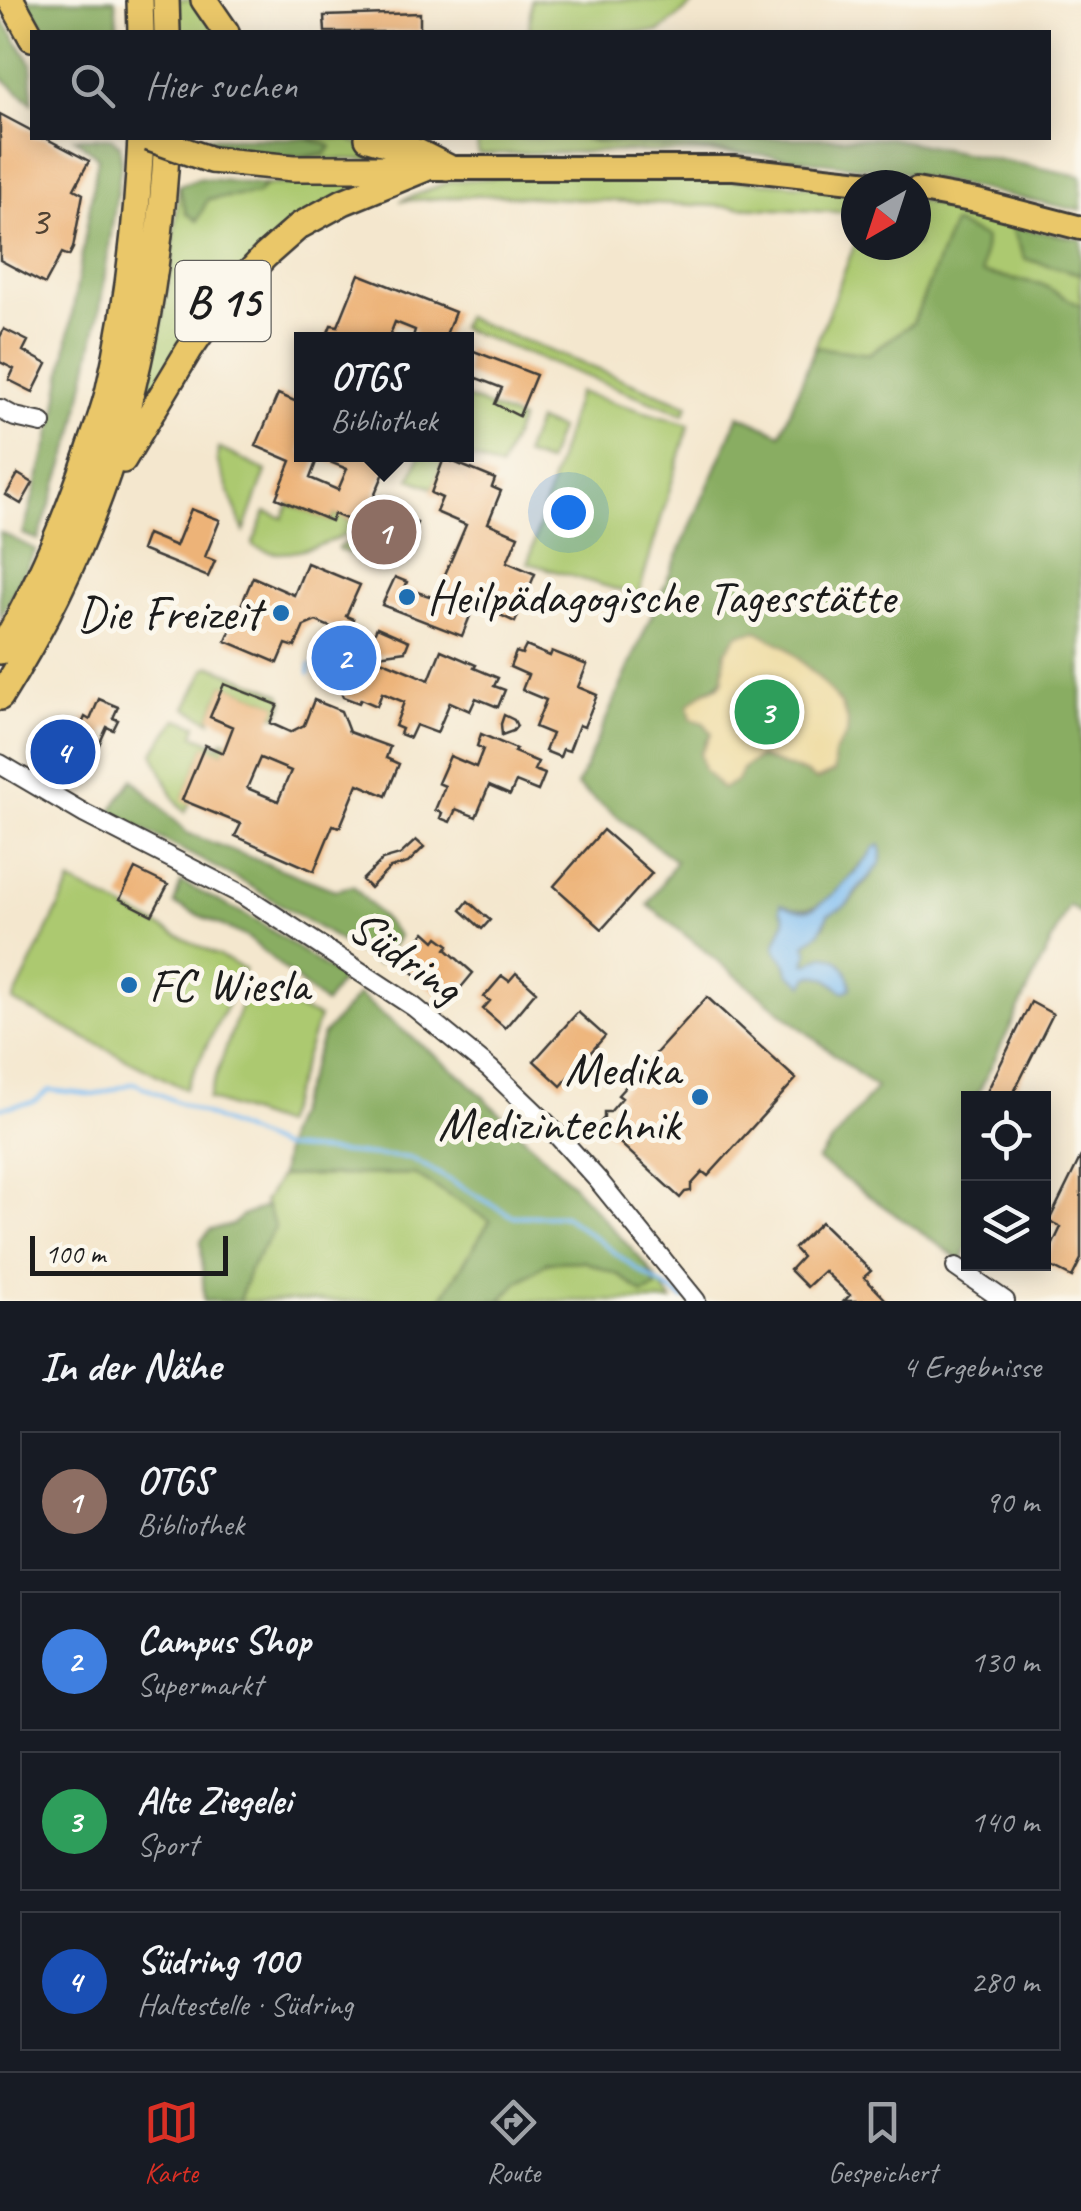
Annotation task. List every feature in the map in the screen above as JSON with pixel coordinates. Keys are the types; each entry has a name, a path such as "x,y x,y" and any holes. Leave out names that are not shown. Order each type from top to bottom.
{"highway":[{"path":"10,0 30,35"},
{"path":"140,0 141,30"},
{"path":"166,0 167,30"},
{"path":"204,0 225,30"},
{"name":"B 15","path":"0,651 73,499 109,392 127,294 141,140"},
{"path":"155,140 211,160 294,168 437,168"},
{"name":"B 15","path":"95,512 126,417 142,347 161,224 166,140"},
{"path":"375,140 417,152 437,168"},
{"name":"B 15","path":"0,697 56,600 95,512 158,400 225,298 299,226 343,202 437,168"}],"main road":[{"path":"437,168 734,168 841,180"},
{"path":"931,193 1081,228"}],"street":[{"path":"0,409 42,423"},
{"name":"Südring","path":"0,764 85,814 243,894 414,1007 490,1068 547,1124 696,1301"},
{"path":"956,1266 1005,1301"}],"green space":[{"path":"27,0 115,0 118,30 46,30"},
{"path":"177,0 197,0 215,30 178,30"},
{"path":"531,0 698,0 661,30 529,30"},
{"path":"0,16 30,61 30,101 0,76"},
{"path":"77,140 114,140 120,145 121,165 100,309 74,435 38,540 23,534 56,413 98,157"},
{"path":"190,140 312,140 331,146 326,154 280,158 230,154"},
{"path":"311,140 351,140 384,154 384,160 280,158 330,147"},
{"path":"477,140 590,140 751,154 629,151 478,154"},
{"path":"590,140 899,140 1081,176 1081,211 931,179 931,170 883,170"},
{"path":"568,172 841,188 841,212 491,195 400,201 451,181"},
{"path":"200,178 266,185 257,194 208,199 197,221 186,213 179,185"},
{"path":"372,179 304,217 151,398 141,394 159,337 172,262 179,185 186,213 208,199 257,194 266,185"},
{"path":"931,203 1011,226 1025,259 1081,274 1081,306 1041,284 982,273 953,224 913,323 868,354 815,347 849,260 931,260"},
{"path":"953,223 985,238 982,273 1041,284 1081,306 1081,914 1069,905 979,1091 961,1091 961,1260 817,1160 876,1088 648,905 676,861 577,786 739,415 781,434 815,347 869,354 913,323","holes":["786,647 819,678 847,734 816,780 759,757 742,769 705,743 712,733 704,723 705,691 721,681 725,652","874,848 872,875 848,904 828,914 825,925 805,944 804,962 825,958 838,961 851,988 843,992 815,975 809,976 804,984 789,974 775,946 785,921 785,905 808,908 831,898"]},
{"path":"1011,226 1081,239 1081,274 1025,259"},
{"path":"464,317 688,405 684,414 460,328"},
{"path":"578,392 689,425 638,596 528,563"},
{"path":"474,401 520,420 500,469 474,459"},
{"path":"537,421 559,429 547,463 524,455"},
{"path":"218,448 266,471 244,532 217,460"},
{"path":"417,462 443,462 433,488 410,479"},
{"path":"289,504 331,521 334,514 359,524 369,519 338,538 300,551 274,553 254,546 266,512 283,518"},
{"path":"378,520 371,539 386,546 380,557 375,554 370,560 338,549 368,534"},
{"path":"0,532 36,550 0,619"},
{"path":"212,666 281,694 284,702 278,716 273,715 277,705 224,684 211,721 186,708 206,668"},
{"path":"177,719 197,725 194,735 220,746 223,740 228,742 223,753 205,746 183,799 190,803 185,812 153,753"},
{"path":"133,779 187,833 335,890 353,886 399,936 378,964 247,884 110,812"},
{"name":"FC Wiesla","path":"71,882 245,969 185,1089 13,1001"},
{"path":"181,882 258,921 342,979 325,1004 247,937 174,904"},
{"name":"FC Wiesla","path":"246,991 319,1017 282,1125 208,1099"},
{"path":"358,995 465,1079 567,1179 647,1266 656,1288 643,1294 619,1275 583,1261 548,1262 517,1283 500,1301 440,1301 490,1221 414,1174 280,1176 286,1137 323,1035"},
{"path":"414,1174 491,1221 440,1301 239,1301 249,1270 275,1228 264,1202 280,1176"},
{"path":"267,1206 275,1228 249,1270 239,1301 204,1301 201,1241 210,1230 232,1225 242,1216"},
{"path":"583,1261 619,1275 643,1294 656,1287 647,1266 672,1301 500,1301 517,1283 548,1262"}],"sand":[{"path":"757,631 786,647 819,678 841,704 848,721 847,734 834,754 834,772 816,780 759,757 742,769 737,781 722,789 704,770 700,753 712,733 704,723 691,719 688,705 723,680 725,652 738,634"}],"water":[{"path":"880,845 882,858 877,869 848,903 828,914 820,932 805,944 805,963 825,956 836,959 847,972 851,988 844,992 815,975 809,976 804,985 789,974 775,946 785,921 781,904 804,910 819,905"}],"building":[{"path":"420,13 420,30 325,30 324,16"},
{"path":"0,114 30,130 30,140 49,140 89,161 74,189 83,194 73,248 69,256 62,253 45,284 0,260"},
{"path":"359,274 455,312 447,332 414,332 395,322 391,332 328,332 331,325 338,326"},
{"path":"4,329 28,341 23,351 47,364 33,392 9,380 14,369 0,362 0,337"},
{"path":"474,351 536,375 519,416 495,404 502,388 474,377"},
{"path":"278,394 294,401 294,462 316,462 310,478 338,490 347,469 330,462 389,462 367,513 394,522 397,514 417,523 409,543 402,540 397,551 371,540 374,530 334,514 331,521 276,498 291,461 256,446"},
{"path":"443,462 454,462 495,479 492,487 501,491 488,523 518,536 507,562 535,574 515,622 476,601 462,636 382,605 395,577 407,582 405,588 435,598 466,525 436,512 442,498 431,493"},
{"path":"18,474 33,483 21,504 6,495"},
{"path":"191,509 220,520 205,557 215,561 208,577 141,550 147,534 176,546"},
{"path":"307,563 360,585 346,616 353,619 347,634 316,621 304,626 295,647 286,644 278,663 226,641 253,577 294,595"},
{"path":"377,627 409,641 405,651 371,656 429,680 441,650 498,678 494,686 505,690 498,707 476,698 470,711 450,702 437,733 416,725 410,738 400,734 402,729 395,726 404,702 382,693 377,706 343,697 338,685 356,643 368,648"},
{"path":"526,646 587,665 578,687 597,695 584,727 579,725 569,751 563,749 560,757 545,751 552,734 535,727 546,700 522,690 528,675 510,667 516,652 522,654"},
{"path":"224,684 278,705 270,723 290,732 304,725 314,700 341,711 349,732 390,747 386,758 399,764 386,796 358,784 340,827 333,825 314,871 235,836 241,824 182,800 205,745 223,753 233,727 210,717","holes":["260,758 291,771 278,801 247,788"]},
{"path":"99,699 118,707 113,718 118,720 113,730 107,727 97,749 75,740"},
{"path":"504,715 517,726 502,735 501,724"},
{"path":"481,734 538,762 534,770 545,774 538,791 516,782 510,795 489,786 476,817 456,809 450,822 440,818 442,813 435,810 445,786 438,783 450,756 476,767 483,749 477,746"},
{"path":"603,830 652,873 602,929 554,886"},
{"path":"416,840 424,847 408,863 390,868 370,888 362,880 382,860 400,855"},
{"path":"135,869 168,885 152,915 120,899"},
{"path":"468,901 490,920 482,929 461,910"},
{"path":"425,932 435,941 438,937 449,945 446,949 473,973 448,1003 400,961"},
{"path":"516,973 536,991 505,1028 483,1009 490,1001 484,997 502,976 509,981"},
{"name":"Medika Medizintechnik","path":"707,997 796,1079 708,1176 703,1172 691,1185 691,1191 680,1198 599,1124 604,1112 610,1112 622,1098 618,1095"},
{"path":"1031,1002 1053,1014 1014,1091 987,1091"},
{"path":"578,1012 605,1036 561,1086 534,1061"},
{"path":"1081,1156 1081,1259 1072,1277 1051,1266 1051,1248 1061,1227 1051,1222"},
{"path":"821,1222 871,1271 864,1277 887,1301 844,1301 850,1295 824,1271 807,1287 790,1270 802,1257 794,1248"}],"waterway":[{"path":"309,673 310,665"},
{"path":"0,1108 34,1102 49,1090 95,1095 134,1083 282,1148 411,1158 512,1216 565,1216 684,1299"}],"place":[{"name":"OTGS","path":"384,532"},
{"name":"Heilpädagogische Tagesstätte","path":"407,597"},
{"name":"Die Freizeit","path":"281,613"},
{"name":"Campus Shop","path":"344,658"},
{"name":"Alte Ziegelei","path":"767,712"},
{"name":"Südring 100","path":"63,752"},
{"name":"FC Wiesla","path":"129,985"},
{"name":"Medika Medizintechnik","path":"700,1097"}]}
